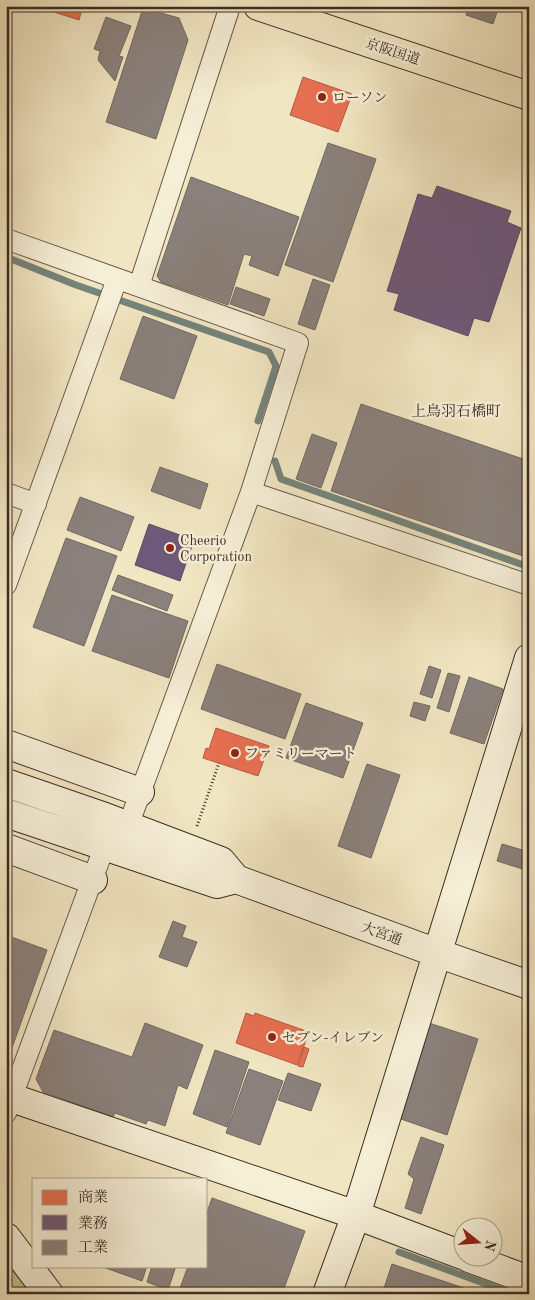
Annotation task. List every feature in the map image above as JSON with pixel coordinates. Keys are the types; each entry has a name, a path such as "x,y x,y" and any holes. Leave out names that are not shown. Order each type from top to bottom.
{"highway":[{"name":"京阪国道","path":"258,6 289,11 529,96"}],"street":[{"path":"139,286 230,6"},
{"path":"6,239 298,343 251,492 128,826"},
{"path":"6,585 116,278"},
{"path":"251,492 529,585"},
{"path":"6,494 36,504"},
{"path":"328,1294 356,1215 529,658"},
{"path":"6,744 140,792"},
{"name":"大宮通","path":"6,784 128,826 221,861 236,879 529,985"},
{"name":"大宮通","path":"6,813 217,884 236,879"},
{"path":"106,846 9,1106 356,1215 452,1251"},
{"path":"6,848 93,880"},
{"path":"6,1237 49,1294"},
{"path":"496,1268 529,1280"}],"path":[{"path":"197,825 219,763"}],"green space":[{"path":"6,1262 31,1294 6,1294"}],"building: 商業":[{"path":"35,6 83,6 79,20"},
{"path":"303,77 352,94 338,132 290,115"},
{"name":"ファミリーマート","path":"216,728 269,746 258,776 203,758 206,748 209,749"},
{"name":"セブン-イレブン","path":"246,1013 254,1016 255,1013 309,1032 297,1065 236,1043"},
{"path":"304,1047 309,1049 303,1067 298,1066"}],"building: 業務":[{"path":"437,186 511,211 507,222 521,228 489,322 474,318 468,336 394,310 399,294 387,291 418,194 432,198"},
{"path":"149,524 194,540 180,581 135,565"}],"building: 工業":[{"path":"469,6 499,6 493,24 466,15"},
{"path":"143,8 179,18 188,40 156,139 106,122"},
{"path":"106,17 131,26 119,56 123,57 115,81 98,60 100,51 94,49"},
{"path":"328,143 376,159 333,282 285,265"},
{"path":"191,177 299,217 278,276 249,265 252,256 244,254 228,305 161,282 157,276"},
{"path":"313,279 330,285 315,330 298,324"},
{"path":"236,287 270,299 264,316 230,304"},
{"path":"143,316 197,336 174,399 120,379"},
{"path":"361,404 529,461 529,558 331,491"},
{"path":"312,434 337,443 321,488 296,479"},
{"path":"160,467 208,484 200,509 151,491"},
{"path":"80,497 134,517 121,551 67,530"},
{"path":"66,538 117,556 84,646 33,627"},
{"path":"118,575 173,595 167,611 112,590"},
{"path":"112,595 188,621 169,678 92,651"},
{"path":"217,664 301,694 285,739 201,709"},
{"path":"429,666 441,670 432,698 420,694"},
{"path":"448,673 460,676 449,712 437,708"},
{"path":"469,677 503,689 484,744 450,733"},
{"path":"414,702 430,706 425,721 410,716"},
{"path":"306,703 363,723 343,778 286,758"},
{"path":"529,710 529,731 523,729"},
{"path":"367,764 400,775 371,858 338,846"},
{"path":"502,844 529,852 529,871 497,861"},
{"path":"173,921 186,926 182,937 197,942 187,967 159,957"},
{"path":"6,935 47,950 8,1059 6,1058"},
{"path":"145,1023 203,1045 187,1089 178,1085 165,1126 148,1120 146,1124 115,1113 113,1117 43,1092 36,1079 54,1030 132,1057"},
{"path":"429,1023 478,1039 447,1135 398,1118"},
{"path":"215,1050 249,1062 227,1127 193,1114"},
{"path":"249,1069 283,1081 260,1145 226,1133"},
{"path":"288,1073 321,1084 311,1111 278,1100"},
{"path":"421,1137 444,1145 421,1214 405,1208 414,1179 408,1174"},
{"path":"212,1198 305,1231 282,1294 178,1294 187,1268 208,1268 208,1209"},
{"path":"392,1264 464,1288 462,1294 382,1294"},
{"path":"106,1268 146,1268 142,1281"},
{"path":"151,1268 175,1268 168,1290 147,1282"}],"waterway":[{"path":"6,257 76,285 269,352 276,366 258,421"},
{"path":"275,461 281,479 529,567"},
{"path":"399,1252 513,1294"}],"place":[{"name":"ローソン","path":"322,97"},
{"name":"Cheerio Corporation","path":"170,548"},
{"name":"ファミリーマート","path":"235,753"},
{"name":"セブン-イレブン","path":"272,1037"}],"district":[{"name":"上鳥羽石橋町","path":"456,411"}]}
